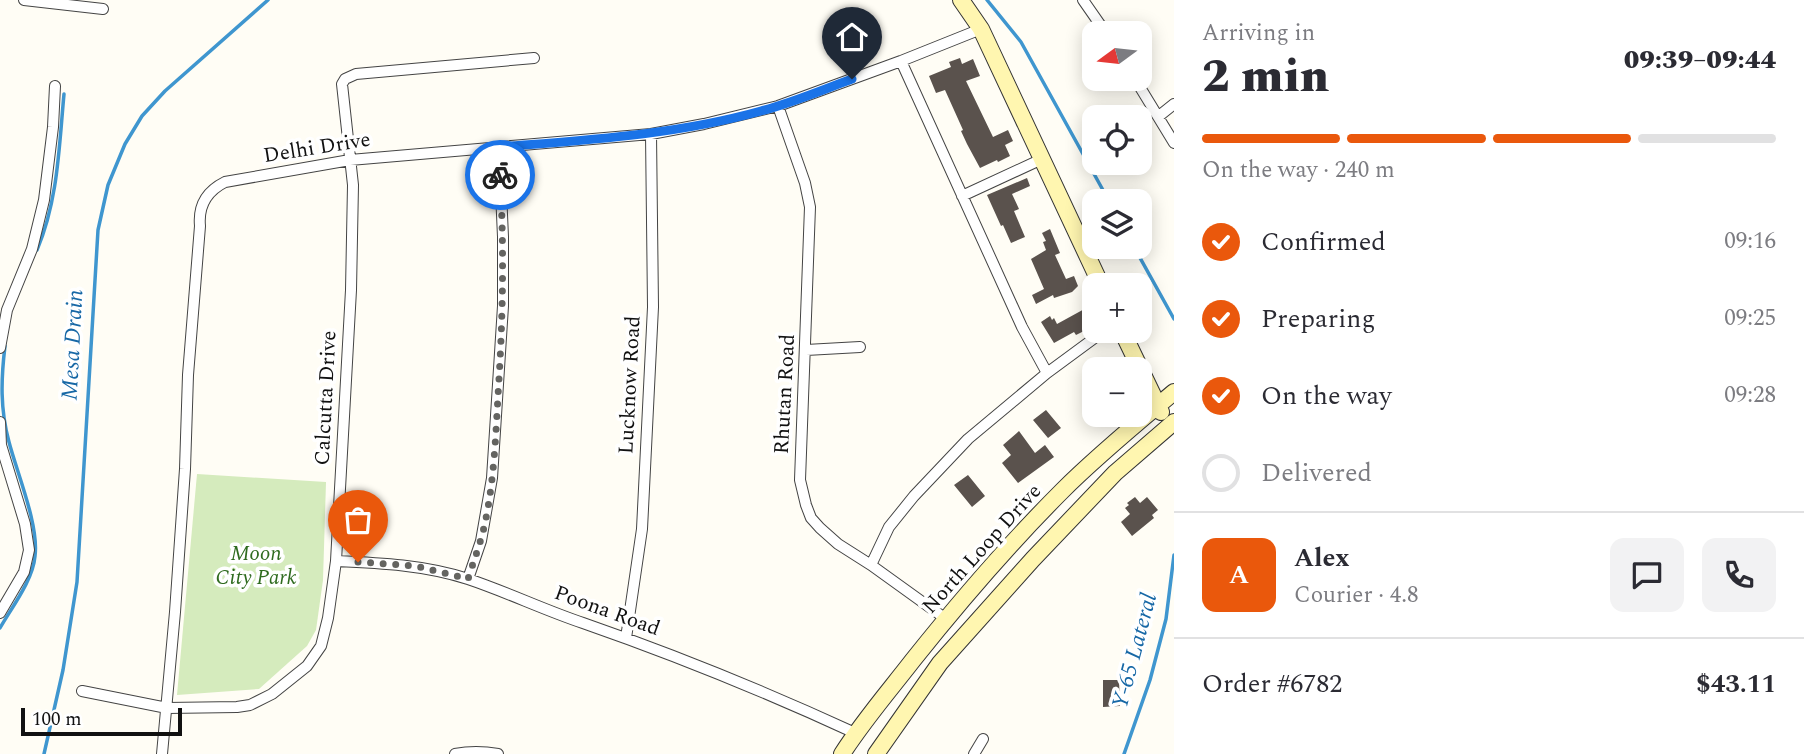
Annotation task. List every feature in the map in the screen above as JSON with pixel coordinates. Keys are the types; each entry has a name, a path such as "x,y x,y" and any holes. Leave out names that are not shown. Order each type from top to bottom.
{"main road":[{"path":"961,0 981,29 1095,273"},
{"path":"876,754 940,663 1014,580 1115,473 1172,428 1158,406 1128,343"},
{"name":"North Loop Drive","path":"842,754 855,733 996,559 1114,442 1174,392"}],"street":[{"path":"24,0 103,9"},
{"path":"1083,0 1098,21"},
{"name":"Delhi Drive","path":"162,754 185,470 188,375 200,218 202,203 216,187 225,182 350,160 651,134 704,124 778,106 981,29"},
{"name":"Calcutta Drive","path":"82,691 167,708 237,707 250,705 272,694 307,666 325,635 337,561 351,290 353,185 341,88 345,79 351,75 534,58"},
{"path":"901,61 1046,373"},
{"path":"0,348 6,310 32,249 44,200 55,86"},
{"path":"1143,91 1174,143"},
{"path":"1159,116 1174,104"},
{"name":"Rhutan Road","path":"778,106 806,183 810,207 800,480 806,505 820,528 845,549 946,619"},
{"name":"Lucknow Road","path":"625,638 642,529 653,307 651,134"},
{"path":"468,579 486,520 497,415 503,278 499,147"},
{"path":"962,196 1042,159"},
{"path":"871,565 890,527 968,439 1046,373 1087,343"},
{"path":"806,350 860,347"},
{"path":"0,422 1,445 25,524 29,550 24,572 0,613"},
{"name":"Poona Road","path":"337,561 416,566 468,579 782,699 855,733"},
{"path":"974,754 983,739"},
{"path":"455,754 469,751 498,754"}],"green space":[{"name":"Moon City Park","path":"197,474 326,482 323,580 316,630 307,646 259,689 177,695"}],"building":[{"path":"960,58 962,64 973,59 980,76 966,81 993,137 1008,130 1013,141 1005,145 1010,156 980,168 961,131 963,130 945,90 936,93 929,76 951,67 949,62"},
{"path":"1027,178 1030,186 1012,194 1019,209 1014,211 1025,237 1011,243 987,195"},
{"path":"1050,229 1060,253 1055,255 1066,279 1074,276 1078,286 1072,292 1054,298 1053,295 1036,304 1032,295 1044,289 1031,259 1046,250 1042,233"},
{"path":"1082,310 1082,332 1076,335 1074,332 1054,343 1041,322 1050,316 1057,324"},
{"path":"1046,410 1061,428 1048,438 1033,420"},
{"path":"1019,431 1035,453 1045,445 1054,457 1018,483 1002,463 1011,455 1003,445"},
{"path":"968,475 985,496 972,507 954,485"},
{"path":"1135,497 1140,503 1147,497 1158,510 1152,515 1154,518 1132,536 1121,522 1130,514 1125,508 1129,505 1127,503"},
{"path":"1103,680 1119,680 1120,706 1103,707"}],"waterway":[{"name":"Mesa Drain","path":"44,754 63,670 77,582 98,230 108,185 125,144 142,116 165,91 268,0"},
{"name":"Y-65 Lateral","path":"987,0 1021,42 1102,189"},
{"path":"37,250 53,193 64,94"},
{"name":"Y-65 Lateral","path":"1141,259 1174,319"},
{"path":"0,628 21,593 35,556 31,514 4,418 2,382 5,346"},
{"name":"Y-65 Lateral","path":"1124,754 1150,680 1166,619 1174,555"}],"way so far":[{"path":"358,562 416,566 468,579 486,520 492,478 503,306 500,175"}],"route":[{"path":"500,175 499,147 651,134 704,124 778,106 852,79"}]}
